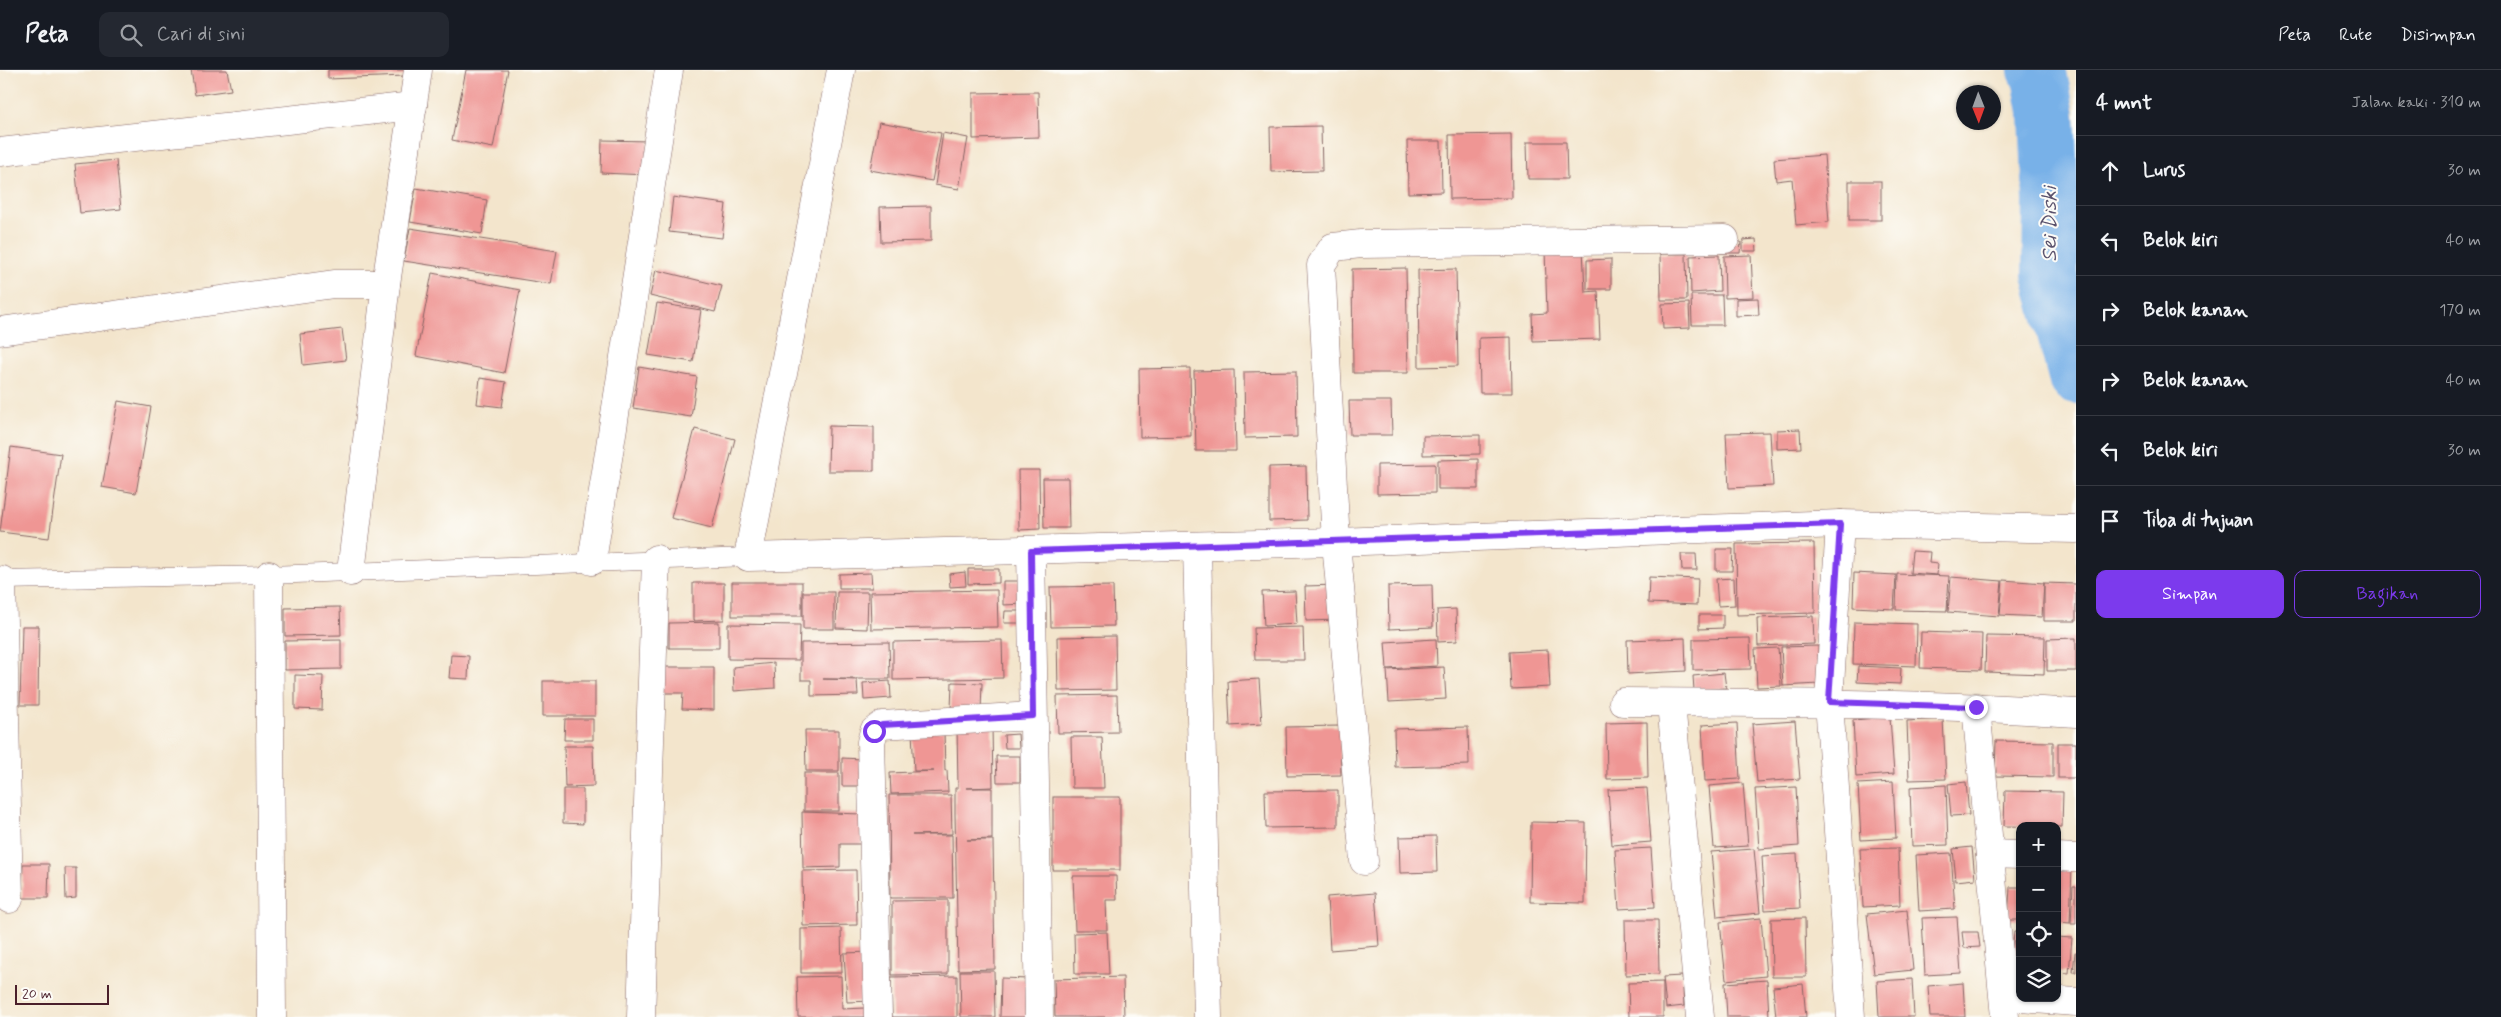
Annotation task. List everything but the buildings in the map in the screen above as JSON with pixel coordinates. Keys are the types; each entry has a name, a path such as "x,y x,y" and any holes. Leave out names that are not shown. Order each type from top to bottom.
{"street":[{"path":"351,572 386,284 418,70"},
{"path":"592,561 668,70"},
{"path":"841,70 748,556 1031,551 1840,524 2071,529"},
{"path":"0,152 413,106"},
{"path":"1364,861 1336,542 1321,265 1333,247 1361,244 1725,239"},
{"path":"0,331 334,284 386,284"},
{"path":"1840,524 1829,702 1851,1017"},
{"path":"1197,546 1208,1017"},
{"path":"1031,551 1039,1017"},
{"path":"641,1017 656,559"},
{"path":"269,575 272,1017"},
{"path":"1,580 9,899"},
{"path":"1623,702 1829,702 1976,707 2076,713"},
{"path":"1671,703 1700,1017"},
{"path":"1976,707 1990,854 2012,1003 2076,1002"},
{"path":"878,1017 871,742 874,731 882,725 1033,716"},
{"path":"1990,854 2016,855"},
{"path":"2061,857 2076,858"}],"lane":[{"path":"1,580 269,575 748,556"}],"waterway":[{"name":"Sei Diski","path":"2036,70 2040,78 2047,116 2051,200 2050,274 2076,376"}],"route":[{"path":"874,731 882,725 1033,716 1031,551 1840,524 1829,702 1976,707"}]}
